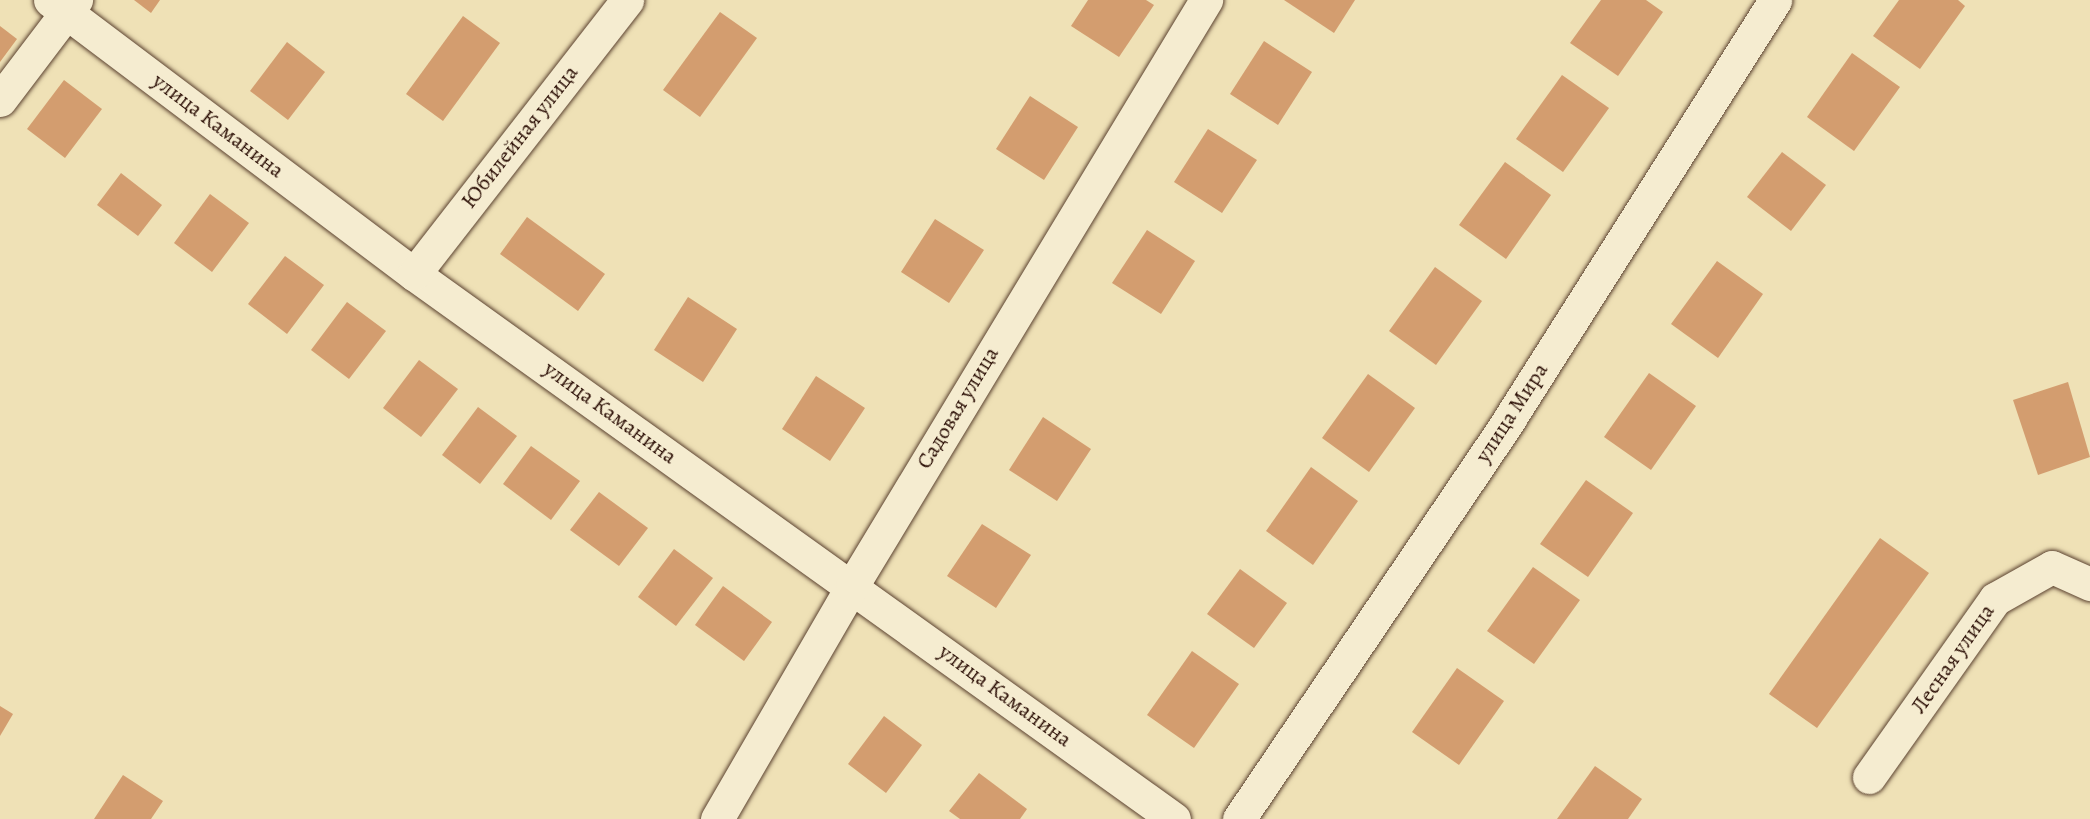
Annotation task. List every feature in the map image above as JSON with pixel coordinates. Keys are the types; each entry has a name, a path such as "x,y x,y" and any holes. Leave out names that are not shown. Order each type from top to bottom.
{"street":[{"name":"Юбилейная улица","path":"414,274 627,0"},
{"name":"Садовая улица","path":"717,819 852,586 1206,0"},
{"name":"улица Мира","path":"1239,819 1510,418 1775,0"},
{"name":"улица Каманина","path":"64,4 414,274 1174,819"},
{"path":"0,100 64,4"},
{"name":"Лесная улица","path":"1869,777 1995,599 2052,567 2090,584"}],"building":[{"path":"134,0 160,0 151,13"},
{"path":"1088,0 1146,0 1154,5 1119,57 1071,26"},
{"path":"1284,0 1355,0 1334,33"},
{"path":"1601,0 1646,0 1663,12 1618,76 1570,43"},
{"path":"1899,0 1958,0 1965,6 1920,69 1873,36"},
{"path":"720,12 757,38 700,117 663,90"},
{"path":"463,16 500,43 443,121 406,94"},
{"path":"0,26 17,39 0,62"},
{"path":"1264,41 1312,72 1278,125 1230,94"},
{"path":"287,42 325,72 288,120 250,91"},
{"path":"1852,53 1900,87 1854,151 1807,117"},
{"path":"1562,75 1609,108 1563,172 1516,139"},
{"path":"64,80 102,109 65,158 27,129"},
{"path":"1030,96 1078,127 1044,180 996,149"},
{"path":"1208,129 1257,160 1222,213 1174,182"},
{"path":"1782,152 1826,185 1791,231 1747,197"},
{"path":"1505,162 1551,195 1506,259 1459,225"},
{"path":"121,173 162,205 138,236 97,205"},
{"path":"210,194 249,223 212,272 174,243"},
{"path":"527,217 605,274 578,311 500,254"},
{"path":"935,219 984,250 949,303 901,272"},
{"path":"1147,230 1195,261 1161,314 1112,283"},
{"path":"285,256 324,285 287,334 248,304"},
{"path":"1717,261 1763,294 1718,358 1671,324"},
{"path":"1435,267 1482,301 1436,365 1389,331"},
{"path":"688,297 737,329 703,382 654,350"},
{"path":"347,302 386,331 349,379 311,350"},
{"path":"419,360 458,389 421,437 383,408"},
{"path":"1649,373 1696,406 1651,470 1604,437"},
{"path":"1368,374 1415,408 1369,472 1322,438"},
{"path":"816,376 865,408 830,461 782,429"},
{"path":"2068,382 2090,457 2038,475 2013,400"},
{"path":"478,407 517,436 480,484 442,455"},
{"path":"1043,417 1091,449 1057,501 1009,470"},
{"path":"531,446 580,481 551,520 503,484"},
{"path":"1311,467 1358,501 1313,565 1266,531"},
{"path":"1586,480 1633,513 1588,577 1540,544"},
{"path":"599,492 648,528 619,566 570,530"},
{"path":"982,524 1031,555 996,608 947,576"},
{"path":"1880,538 1929,573 1817,728 1769,694"},
{"path":"674,549 713,578 676,626 638,597"},
{"path":"1533,567 1580,600 1534,664 1487,631"},
{"path":"1240,569 1287,603 1254,648 1207,614"},
{"path":"723,586 772,622 744,661 695,625"},
{"path":"1192,651 1239,684 1194,748 1147,715"},
{"path":"1457,668 1504,701 1459,765 1412,732"},
{"path":"0,706 13,714 0,736"},
{"path":"884,716 922,745 886,793 848,764"},
{"path":"1595,766 1642,799 1628,819 1557,819"},
{"path":"979,773 1027,809 1020,819 960,819 949,811"},
{"path":"123,775 163,801 151,819 94,819"}]}
